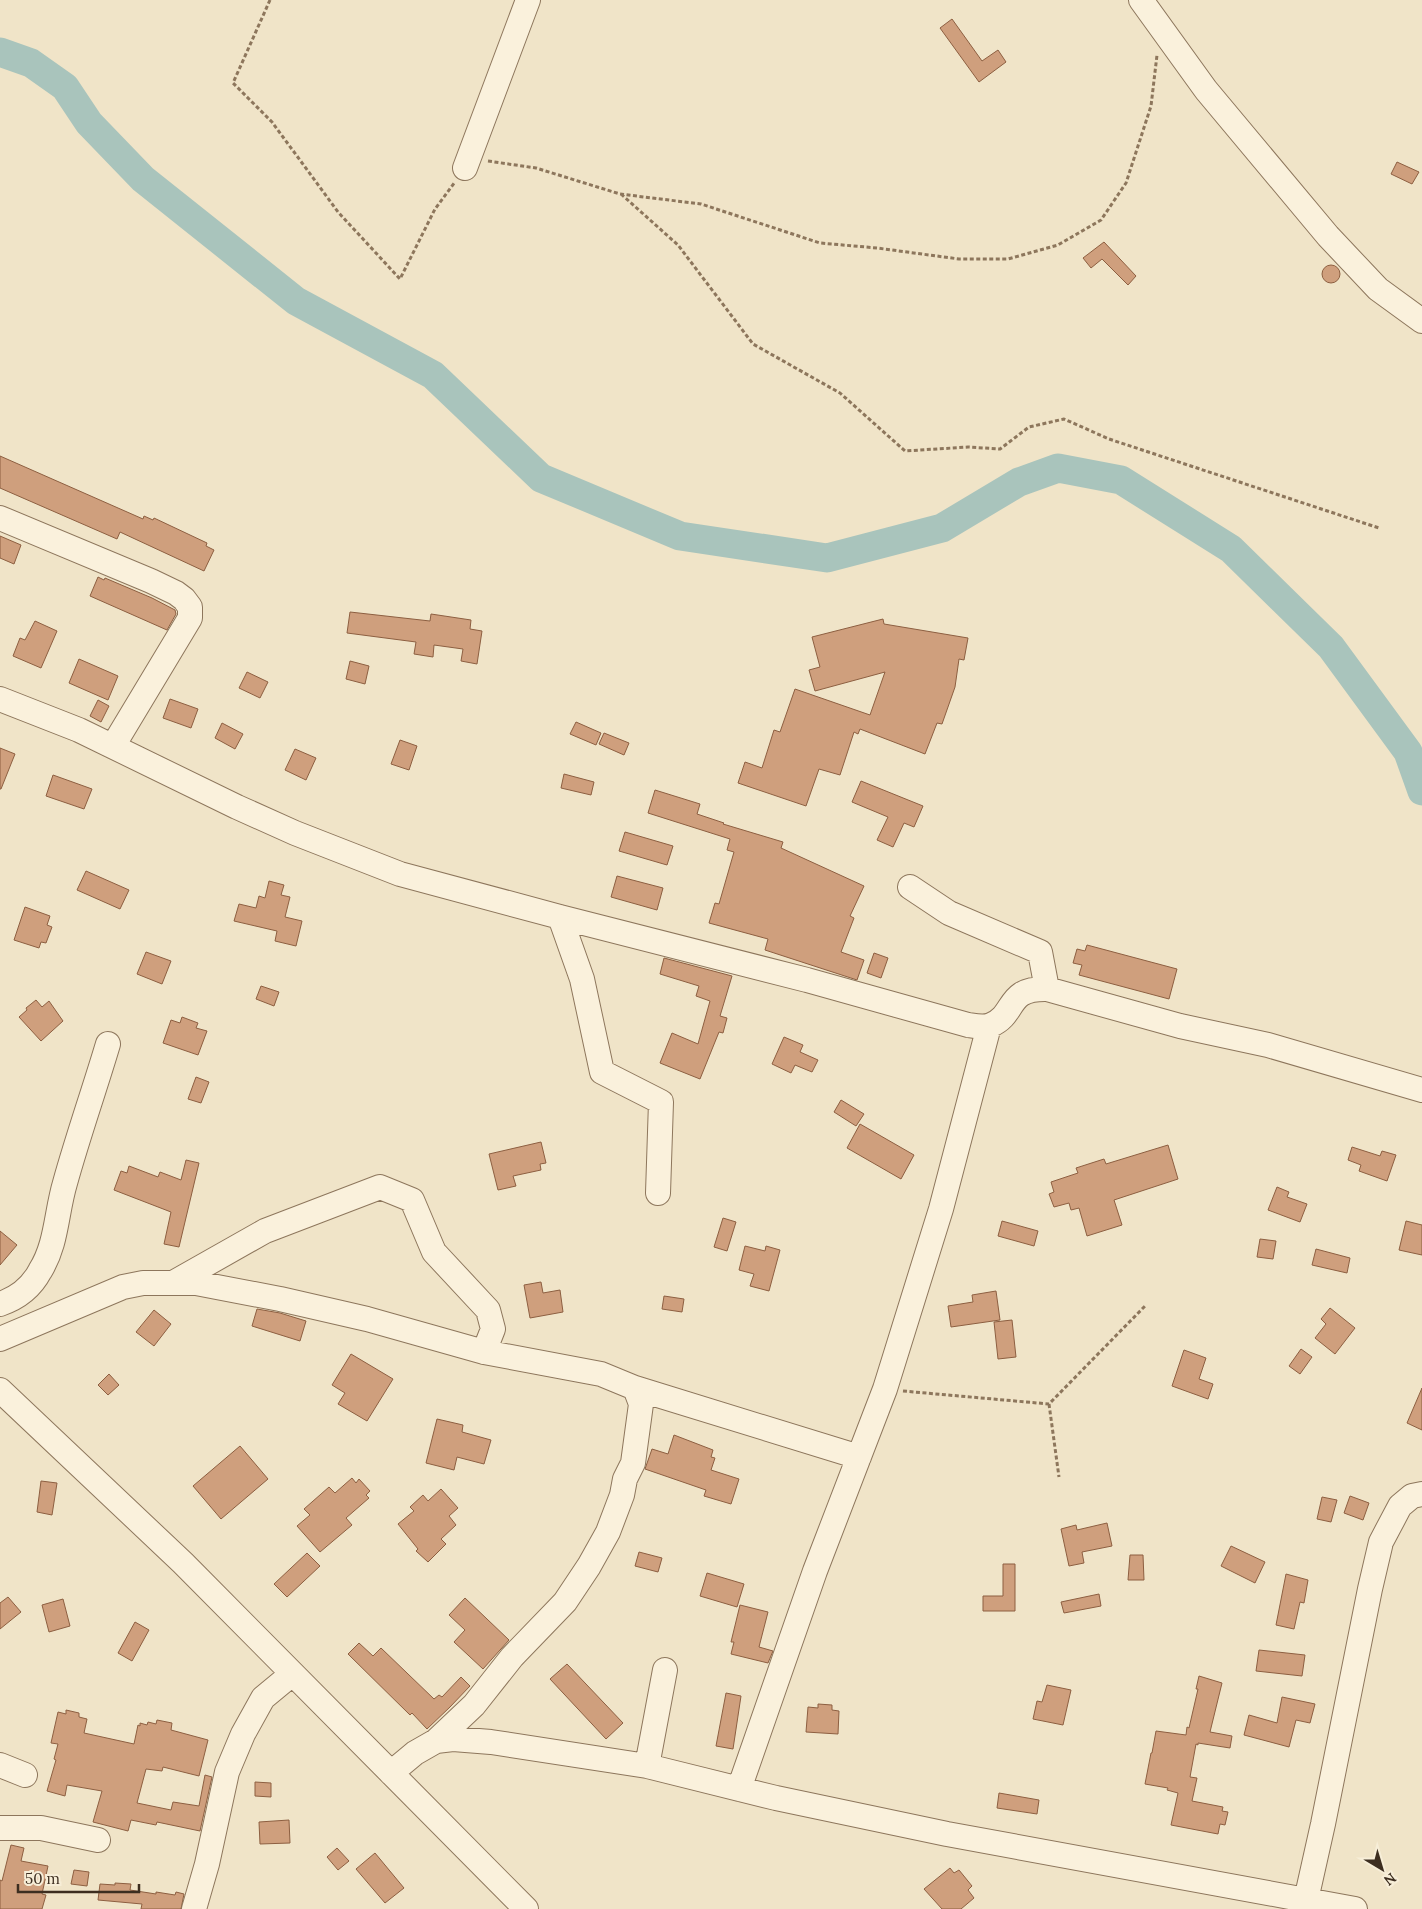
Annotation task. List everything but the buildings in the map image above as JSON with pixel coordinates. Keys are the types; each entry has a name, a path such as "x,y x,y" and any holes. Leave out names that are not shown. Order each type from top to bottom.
{"street":[{"path":"465,168 528,0"},
{"path":"1141,0 1206,90 1328,236 1378,290 1422,321"},
{"path":"0,518 151,581 184,599 190,608 190,618 113,746"},
{"path":"0,699 79,730 238,807 374,865 457,890 807,980 968,1025 990,1026 999,1020 1016,998 1031,989 1047,989 1180,1026 1268,1045 1422,1090"},
{"path":"910,887 949,913 1040,952 1047,989"},
{"path":"560,917 582,979 602,1072 661,1102 658,1193"},
{"path":"739,1789 816,1571 885,1389 941,1209 990,1026"},
{"path":"0,1304 16,1298 28,1289 40,1272 50,1252 55,1236 64,1184 108,1044"},
{"path":"171,1284 265,1231 380,1187 412,1200 434,1252 488,1310 493,1329 484,1352"},
{"path":"0,1339 123,1287 143,1283 196,1283 280,1299 367,1319 484,1352 601,1374 635,1388 859,1457"},
{"path":"391,1773 415,1753 436,1742 474,1705 512,1657 565,1602 589,1566 608,1532 622,1495 625,1479 633,1463 641,1404 635,1388"},
{"path":"0,1390 183,1563 526,1909"},
{"path":"1306,1900 1371,1581 1381,1542 1400,1506 1412,1496 1422,1494"},
{"path":"647,1766 665,1670"},
{"path":"194,1909 207,1864 227,1772 232,1759 243,1734 263,1698 292,1674"},
{"path":"436,1742 453,1739 491,1742 647,1766 739,1789 947,1834 1355,1909"},
{"path":"0,1765 25,1775"},
{"path":"0,1828 41,1828 98,1840"}],"path":[{"path":"270,0 233,83 272,122 338,212 400,279 435,209 465,168 491,160 536,168 620,194 701,204 820,243 877,248 959,259 1008,259 1058,244 1101,220 1126,183 1151,106 1160,27"},
{"path":"620,194 678,245 753,344 840,394 905,451 968,447 1000,449 1029,427 1064,419 1109,439 1379,528"},
{"path":"1049,1404 1146,1305"},
{"path":"885,1389 1049,1404"},
{"path":"1049,1404 1058,1477"}],"waterway":[{"path":"0,52 31,63 65,87 89,123 143,179 296,301 433,375 541,478 680,536 827,558 942,528 1019,482 1058,468 1121,480 1231,549 1331,647 1408,752 1422,791"}]}
